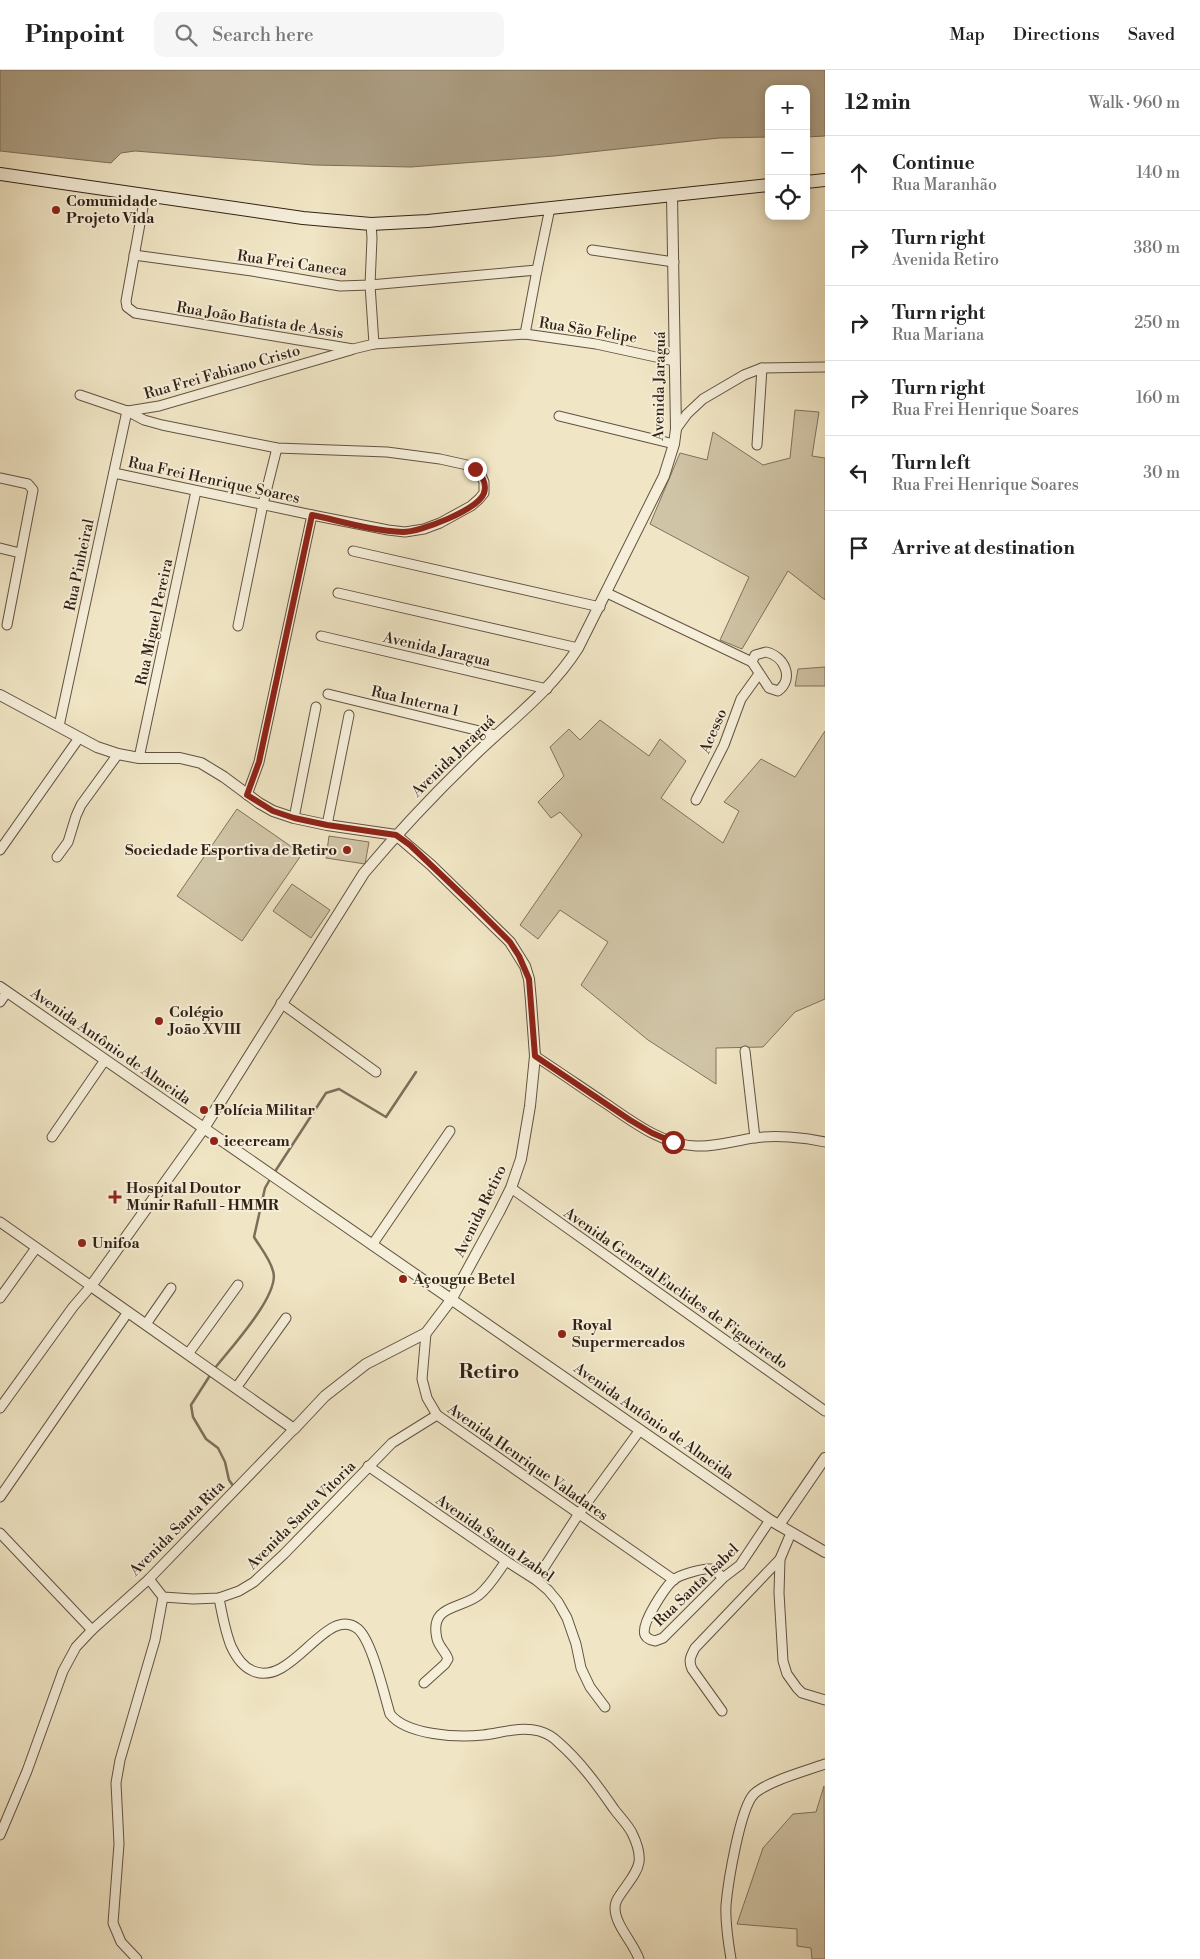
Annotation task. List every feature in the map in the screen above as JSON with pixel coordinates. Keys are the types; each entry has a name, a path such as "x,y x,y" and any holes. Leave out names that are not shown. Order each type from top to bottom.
{"main road":[{"path":"0,174 303,218 371,224 428,221 765,185"},
{"path":"810,182 825,180"}],"street":[{"name":"Rua João Batista de Assis","path":"145,196 126,301 127,307 135,313 353,349 374,344 525,334"},
{"name":"Avenida Jaraguá","path":"91,1286 204,1128 364,873 434,794 547,689 566,668 600,607 664,476 674,444 676,429 672,196"},
{"path":"525,334 536,270 550,208"},
{"path":"371,224 370,285 374,344"},
{"path":"592,250 674,262"},
{"name":"Rua Frei Caneca","path":"134,254 340,286 536,270"},
{"name":"Rua São Felipe","path":"525,334 596,344 674,361"},
{"name":"Rua Frei Fabiano Cristo","path":"127,411 166,404 353,349"},
{"path":"676,429 703,400 744,375 762,368 825,367"},
{"path":"757,445 762,368"},
{"name":"Rua Frei Henrique Soares","path":"80,395 162,425 277,448 377,452 440,459 467,465 481,474 484,482 484,493 479,500 440,523 424,529 405,532 312,515 114,473"},
{"name":"Rua Pinheiral","path":"58,726 127,411"},
{"path":"559,416 674,444"},
{"path":"238,626 263,504 277,448"},
{"path":"0,478 28,484 32,487 7,625"},
{"name":"Rua Miguel Pereira","path":"139,758 196,491"},
{"path":"247,795 259,762 312,515"},
{"path":"0,548 20,553"},
{"path":"353,551 600,607"},
{"path":"338,593 578,648"},
{"path":"607,593 752,662 769,688 778,691 785,682 786,668 781,660 773,654 759,653 752,658 752,662"},
{"name":"Avenida Jaragua","path":"321,636 547,689"},
{"name":"Acesso","path":"696,800 724,745 741,699 759,674"},
{"name":"Rua Interna 1","path":"328,694 496,735"},
{"path":"0,695 97,747 139,758 180,758 201,763 224,776 247,795 273,811 294,818 327,825 396,835"},
{"path":"294,818 316,707"},
{"path":"327,825 349,715"},
{"path":"0,850 79,738"},
{"path":"57,857 68,842 81,805 118,754"},
{"name":"Avenida Retiro","path":"396,835 474,906 510,942 519,956 529,979 535,1056 530,1106 521,1159 512,1188 451,1300"},
{"path":"0,1002 4,989"},
{"name":"Avenida Antônio de Almeida","path":"4,989 775,1523 825,1552"},
{"path":"281,1003 376,1072"},
{"path":"745,1051 755,1138"},
{"path":"535,1056 637,1124 673,1142 684,1145 706,1146 755,1138 786,1138 825,1142"},
{"path":"52,1137 105,1060"},
{"path":"372,1245 450,1131"},
{"name":"Avenida General Euclides de Figueiredo","path":"512,1188 825,1411"},
{"path":"0,1222 294,1430"},
{"path":"0,1298 36,1248"},
{"path":"188,1354 238,1285"},
{"path":"0,1408 72,1306 91,1286"},
{"path":"146,1324 171,1288"},
{"name":"Avenida Santa Rita","path":"0,1835 27,1771 66,1663 76,1647 92,1630 149,1579 325,1396 366,1364 426,1333 451,1300"},
{"path":"0,1497 128,1312"},
{"path":"236,1388 286,1318"},
{"name":"Avenida Henrique Valadares","path":"426,1333 422,1379 427,1398 438,1415 578,1515 674,1580"},
{"name":"Avenida Santa Vitoria","path":"163,1597 219,1598 239,1591 266,1572 392,1443 438,1415"},
{"path":"536,1580 578,1515 640,1430"},
{"path":"775,1523 825,1458"},
{"name":"Avenida Santa Izabel","path":"368,1466 536,1580 558,1602 567,1618 576,1644 581,1668 590,1687 605,1707"},
{"name":"Rua Santa Isabel","path":"674,1580 650,1612 644,1628 644,1634 649,1639 655,1641 663,1638 724,1578 740,1565 775,1523"},
{"path":"0,1533 92,1630"},
{"path":"722,1711 692,1669 689,1663 690,1657 695,1648 780,1559 791,1533"},
{"path":"780,1559 779,1593 783,1660 787,1674 796,1688 802,1693 825,1700"},
{"path":"424,1683 448,1660 437,1639 437,1626 441,1614 478,1596 506,1561"},
{"path":"674,1580 695,1571 708,1569 724,1578"},
{"path":"137,1959 121,1942 112,1923 118,1844 116,1783 120,1760 155,1640 163,1597 149,1579"},
{"path":"219,1598 232,1648 239,1661 256,1672 277,1671 286,1666 330,1629 346,1625 354,1626 364,1636 390,1714 397,1722 418,1730 449,1736 482,1735 530,1729 550,1736 559,1742 598,1786 631,1831 637,1846 640,1858 638,1867 616,1902 615,1909 617,1918 639,1959"},
{"path":"730,1959 726,1926 726,1905 741,1825 748,1802 762,1788 825,1764"}],"shaded area":[{"path":"0,70 825,70 825,136 810,137 810,85 765,85 765,137 719,138 554,156 411,167 314,165 135,151 121,153 111,163 0,151"},
{"path":"795,410 819,412 812,456 825,458 825,600 788,571 742,649 720,640 749,577 650,524 680,453 707,460 713,432 763,465 790,458"},
{"path":"825,667 825,686 795,686 798,669"},
{"path":"600,720 649,756 660,739 686,761 661,798 723,843 739,811 724,802 761,759 795,777 825,731 825,999 795,1012 763,1047 716,1048 716,1084 648,1040 581,985 608,942 560,910 538,939 520,925 582,835 560,812 551,818 538,802 564,776 550,747 569,729 580,740"},
{"path":"237,809 302,854 242,941 177,896"},
{"name":"Sociedade Esportiva de Retiro","path":"329,836 369,842 365,864 326,858"},
{"path":"292,884 330,910 311,938 273,911"},
{"path":"824,1786 825,1959 812,1959 811,1948 797,1946 797,1929 737,1924 763,1848 793,1814 816,1812"}],"waterway":[{"path":"276,1170 326,1093 339,1089 386,1117 416,1072"},
{"path":"215,1368 262,1307 273,1281 273,1271 270,1262 254,1237 265,1188 269,1181"},
{"path":"209,1377 191,1405 193,1417 206,1439 218,1448 225,1462 229,1480 234,1487"}],"place":[{"name":"Comunidade Projeto Vida","path":"56,210"},
{"name":"Sociedade Esportiva de Retiro","path":"347,850"},
{"name":"Colégio João XVIII","path":"159,1021"},
{"name":"Polícia Militar","path":"204,1110"},
{"name":"icecream","path":"214,1141"},
{"name":"Hospital Doutor Munir Rafull - HMMR","path":"115,1197"},
{"name":"Unifoa","path":"82,1243"},
{"name":"Açougue Betel","path":"403,1279"},
{"name":"Royal Supermercados","path":"562,1334"}],"district":[{"name":"Retiro","path":"489,1371"}],"route":[{"path":"475,469 481,474 485,487 484,493 479,500 440,523 424,529 405,532 388,530 312,515 259,762 247,795 273,811 294,818 396,835 410,845 510,942 525,966 529,979 535,1056 630,1120 652,1133 673,1142"}]}
